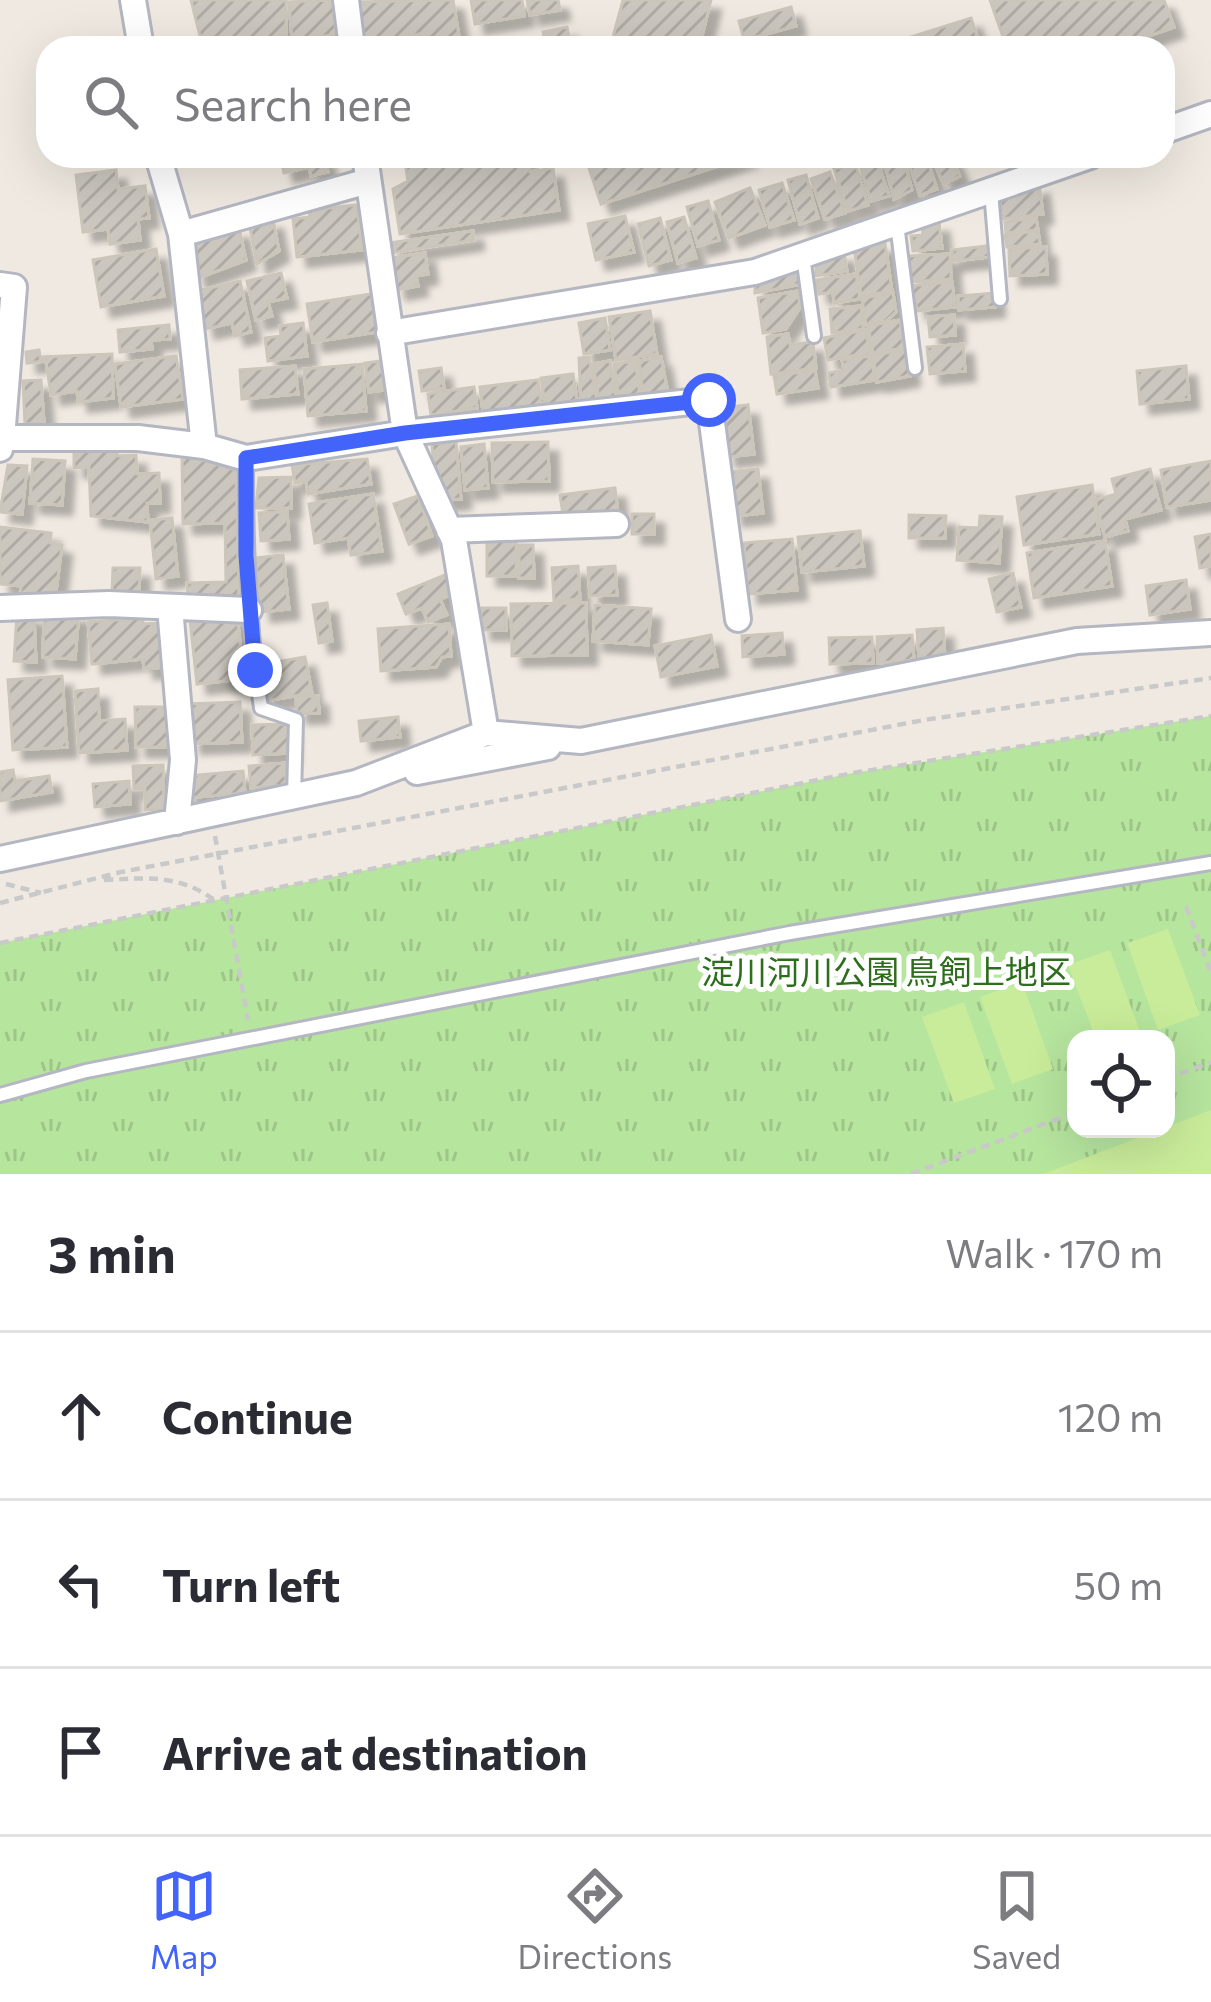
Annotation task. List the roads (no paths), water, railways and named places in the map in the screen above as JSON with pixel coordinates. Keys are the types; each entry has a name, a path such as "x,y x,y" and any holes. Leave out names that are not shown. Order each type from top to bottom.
{"street":[{"path":"134,0 139,36"},
{"path":"346,0 350,36"},
{"path":"1175,126 1211,114"},
{"path":"162,168 181,234 204,446"},
{"path":"389,334 755,272 1055,168"},
{"path":"181,234 366,169 405,433 449,530 485,733"},
{"path":"0,285 14,287 1,443 138,439 204,446 246,458 405,433 709,400 738,619"},
{"path":"449,530 616,524"},
{"path":"170,607 183,760 177,822"},
{"path":"0,608 249,610"},
{"path":"0,860 356,783 1077,641 1211,633"},
{"path":"356,783 485,733 580,741"}],"lane":[{"path":"991,190 1000,298"},
{"path":"897,223 915,368"},
{"path":"802,256 814,336"},
{"path":"246,458 249,610 261,708 296,720 294,797"},
{"path":"0,1095 86,1070 790,933 1211,863"}],"park label":[{"name":"淀川河川公園 鳥飼上地区","path":"886,972"}]}
